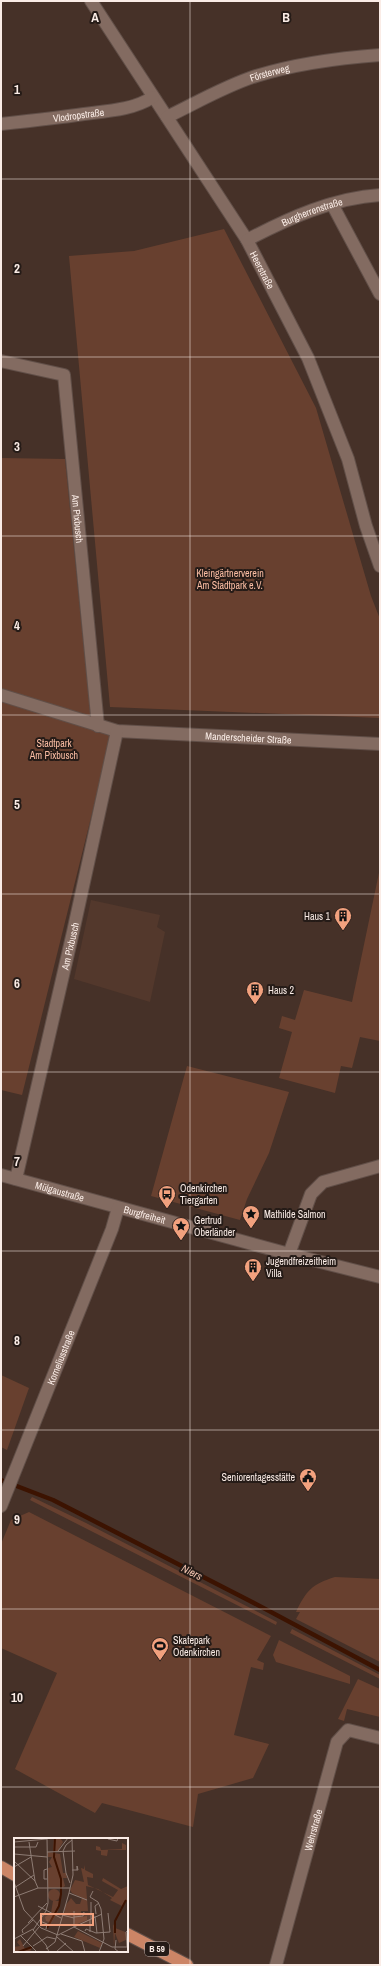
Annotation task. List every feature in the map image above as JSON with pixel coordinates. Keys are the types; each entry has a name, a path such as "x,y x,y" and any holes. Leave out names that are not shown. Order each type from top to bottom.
{"main road":[{"path":"1,1866 14,1874"},
{"name":"B 59","path":"128,1935 187,1965"}],"street":[{"name":"Heerstraße","path":"91,1 247,240 308,358 348,459 366,526 380,566"},
{"name":"Försterweg","path":"167,117 223,89 256,76 344,58 380,55"},
{"name":"Vlodropstraße","path":"1,124 36,121 127,108 142,104 153,97"},
{"name":"Burgherrenstraße","path":"247,240 281,222 332,204 361,196 380,194"},
{"path":"332,204 380,294"},
{"name":"Am Pixbusch","path":"1,361 64,375 98,726"},
{"path":"1,695 117,731"},
{"name":"Am Pixbusch","path":"16,1179 73,932 117,731"},
{"name":"Manderscheider Straße","path":"117,731 380,744"},
{"path":"289,1254 311,1194 317,1186 323,1182 380,1166"},
{"name":"Mülgaustraße","path":"1,1175 118,1208"},
{"name":"Burgfreiheit","path":"118,1208 380,1277"},
{"name":"Korneliusstraße","path":"1,1506 112,1229 118,1208"},
{"name":"Wehrstraße","path":"276,1965 337,1742 348,1730 380,1738"}],"shaded area":[{"path":"91,900 160,915 157,927 165,932 150,1002 74,979"}],"green space":[{"name":"Kleingärtnerverein Am Stadtpark e.V.","path":"224,229 316,408 371,596 380,619 380,718 110,707 69,256 134,251"},
{"name":"Stadtpark Am Pixbusch","path":"1,458 65,459 90,710 113,729 22,1095 1,1090"},
{"path":"380,868 380,1041 360,1037 352,1068 341,1066 335,1093 279,1078 292,1032 279,1028 282,1016 295,1020 304,990 352,1002"},
{"path":"187,1066 289,1092 269,1153 247,1199 240,1220 151,1196"},
{"path":"1,1375 29,1388 7,1450 1,1447"},
{"path":"32,1497 86,1523 277,1622 276,1625 30,1500"},
{"path":"29,1512 271,1636 257,1660 264,1663 263,1670 251,1667 234,1735 269,1744 253,1778 198,1794 193,1827 102,1803 95,1813 15,1769 57,1673 1,1648 1,1544 11,1520"},
{"path":"335,1577 380,1579 380,1662 296,1619 300,1612 296,1612 303,1599 311,1589 321,1582"},
{"path":"292,1629 380,1675 380,1679 290,1633"},
{"path":"279,1640 350,1676 350,1684 276,1662 273,1655"},
{"path":"358,1679 380,1689 380,1717 347,1709 344,1721 338,1719"}],"waterway":[{"name":"Niers","path":"1,1480 53,1500 252,1602 380,1670"}],"place":[{"name":"Haus 1","path":"343,931"},
{"name":"Haus 2","path":"255,1005"},
{"name":"Odenkirchen Tiergarten","path":"167,1209"},
{"name":"Mathilde Salmon","path":"251,1229"},
{"name":"Gertrud Oberländer","path":"181,1241"},
{"name":"Jugendfreizeitheim Villa","path":"253,1282"},
{"name":"Seniorentagesstätte","path":"308,1492"},
{"name":"Skatepark Odenkirchen","path":"160,1661"}]}
